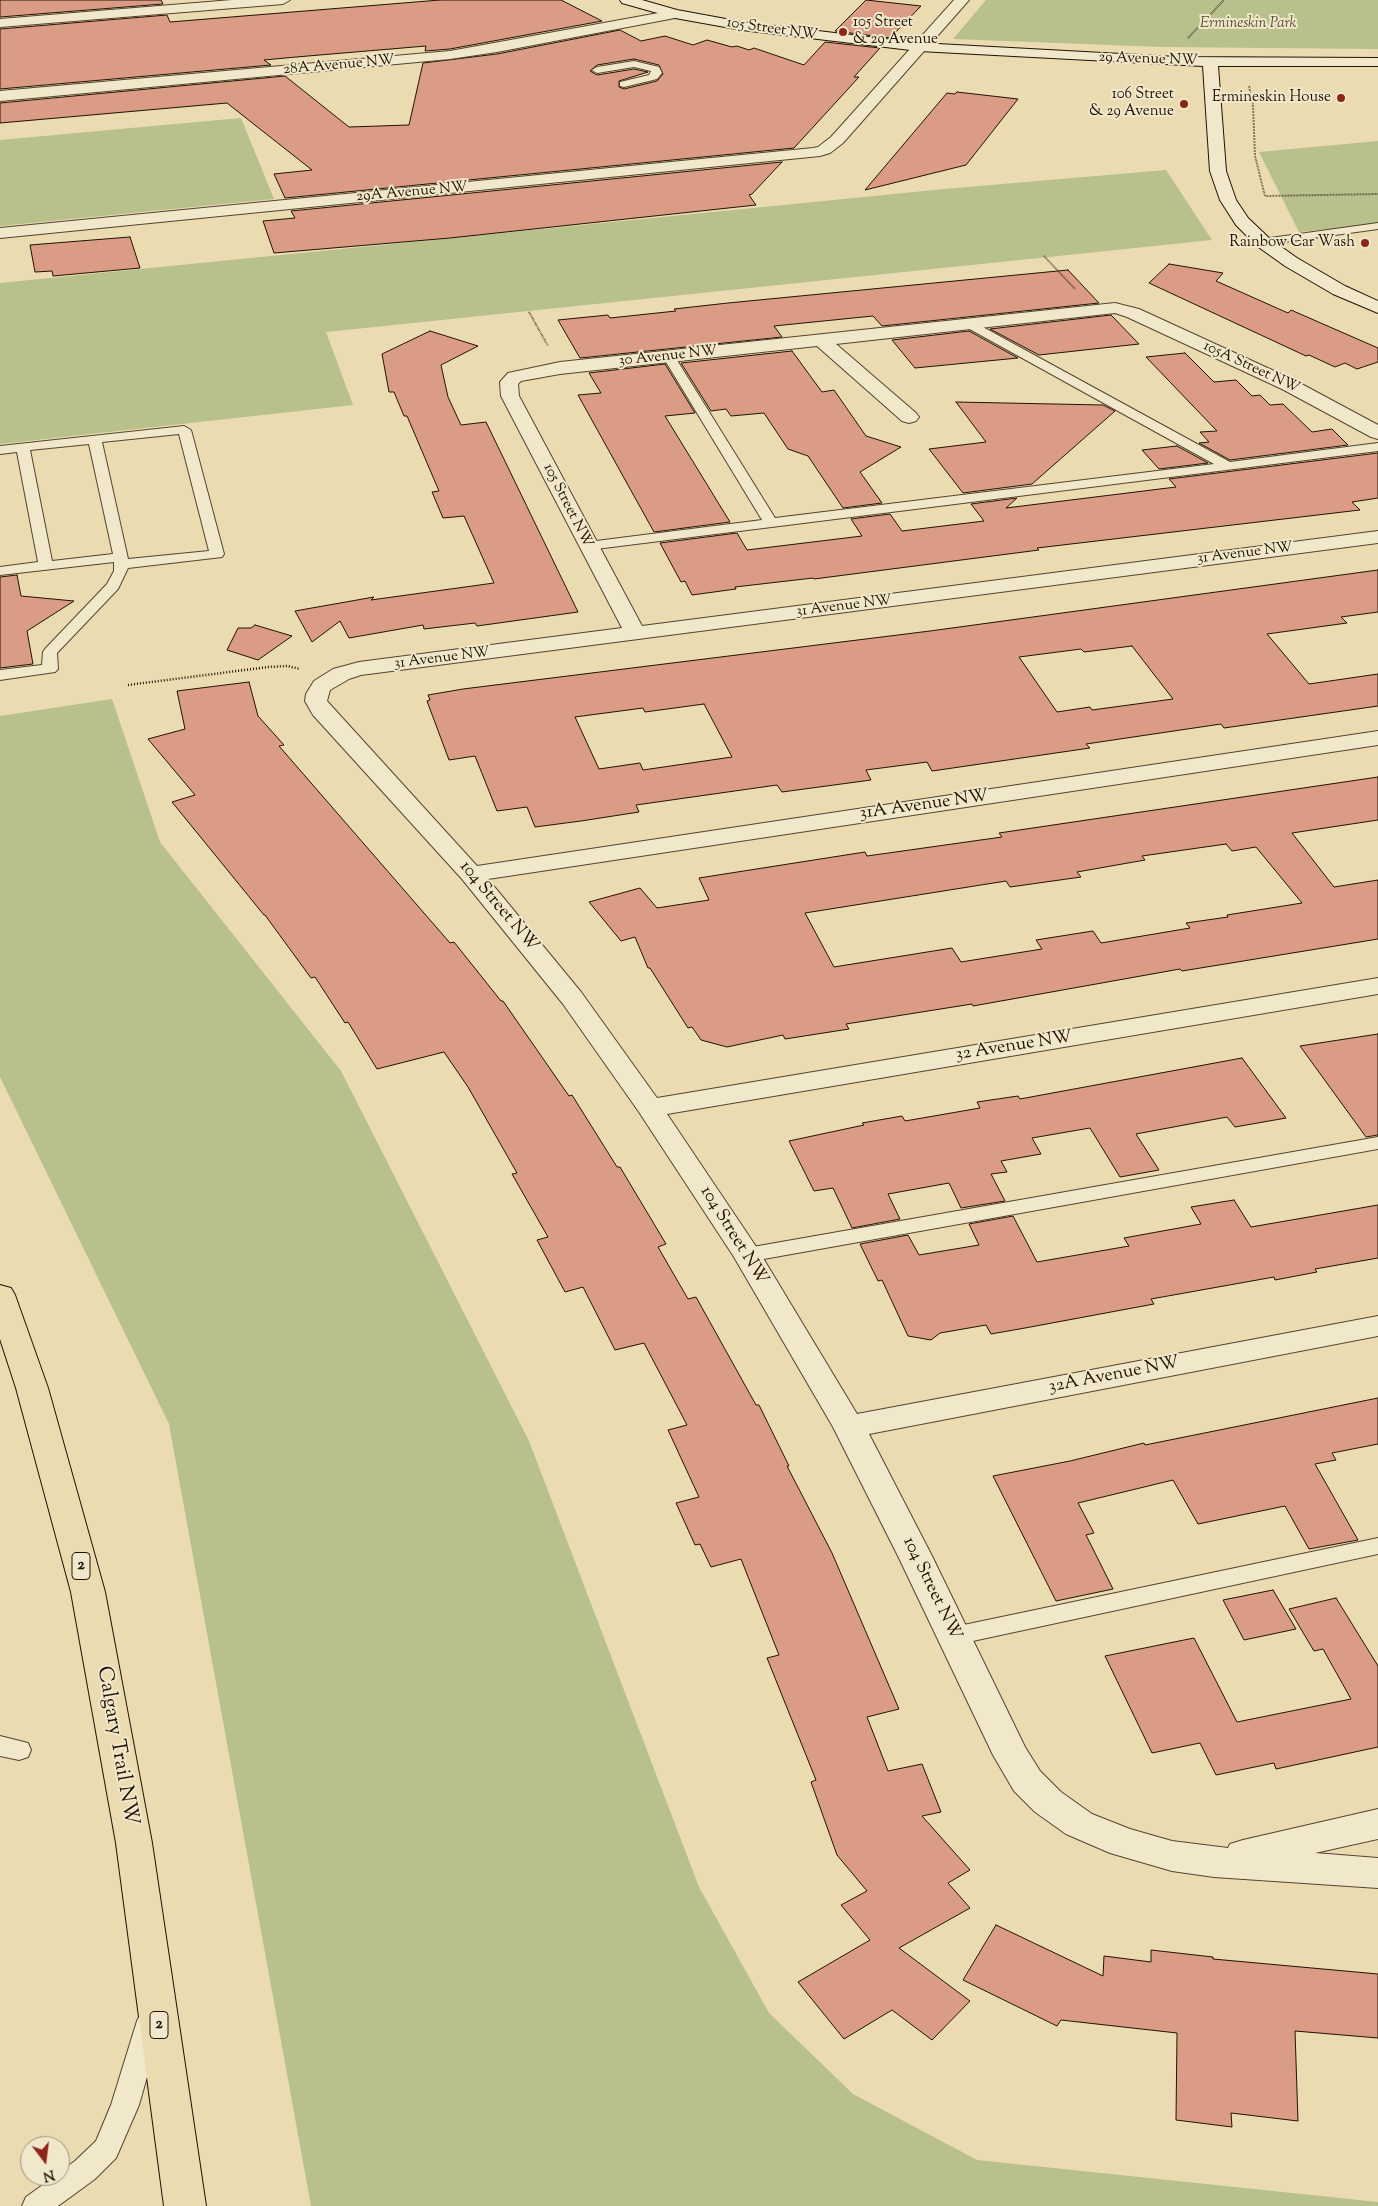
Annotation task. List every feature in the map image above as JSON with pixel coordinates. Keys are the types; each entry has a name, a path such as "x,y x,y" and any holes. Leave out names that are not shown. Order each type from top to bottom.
{"highway":[{"name":"Calgary Trail NW","path":"0,1295 32,1388 88,1592 134,1843 185,2206"}],"street":[{"path":"0,23 283,0"},
{"name":"105 Street NW","path":"627,0 675,14 784,32 919,47"},
{"path":"919,47 962,0"},
{"name":"28A Avenue NW","path":"0,96 450,55 542,40 675,14"},
{"name":"29 Avenue NW","path":"919,47 1085,58 1210,62 1378,62"},
{"name":"29A Avenue NW","path":"0,232 783,158 824,150 837,140 919,47"},
{"path":"1210,62 1213,123 1220,181 1228,200 1242,220 1263,242 1316,278 1378,308"},
{"name":"30 Avenue NW","path":"515,377 560,368 1094,309 1122,309"},
{"name":"105A Street NW","path":"1122,309 1289,384 1378,433"},
{"path":"821,340 909,417"},
{"name":"105 Street NW","path":"515,377 509,382 510,396 636,634"},
{"name":"31 Avenue NW","path":"325,686 359,670 1378,537"},
{"name":"104 Street NW","path":"325,686 316,702 321,710 471,874 572,998 650,1108 747,1255 849,1427 954,1636 1011,1755 1027,1781 1048,1802 1079,1824 1122,1842 1172,1856 1214,1862 1378,1872"},
{"name":"31A Avenue NW","path":"471,874 1378,738"},
{"name":"32 Avenue NW","path":"650,1108 1378,986"},
{"name":"32A Avenue NW","path":"849,1427 1378,1326"},
{"path":"1214,1862 1378,1824"}],"lane":[{"path":"597,70 634,64 655,69 657,74 653,77 624,84"},
{"path":"1263,242 1371,229"},
{"path":"970,324 1228,466"},
{"path":"668,357 771,523"},
{"path":"0,450 184,430 217,554 121,560 0,571"},
{"path":"0,676 50,669 50,652 113,586 121,570 121,560 95,440"},
{"path":"588,546 1378,447"},
{"path":"22,448 46,566"},
{"path":"747,1255 1378,1143"},
{"path":"954,1636 1378,1546"},
{"path":"36,2206 85,2170 106,2148 125,2105 156,2002"}],"path":[{"path":"1188,38 1224,0"},
{"path":"1248,82 1252,105 1255,156 1266,196 1378,194"},
{"path":"1044,256 1094,309"},
{"path":"529,312 560,368"},
{"path":"128,685 281,666 296,668 325,686"}],"green space":[{"name":"Ermineskin Park","path":"986,0 1378,0 1378,49 1162,47 953,39"},
{"path":"241,118 274,199 0,226 0,140"},
{"path":"1378,141 1378,224 1299,232 1259,152"},
{"path":"1166,170 1212,240 326,332 353,405 0,444 0,283 944,189"},
{"path":"112,699 160,842 341,1071 529,1441 699,1887 769,2013 853,2094 977,2160 1378,2202 1378,2206 311,2206 169,1424 0,1077 0,716"}],"building":[{"path":"0,0 161,0 163,4 0,17"},
{"path":"440,0 561,0 602,21 450,49 425,51 426,46 296,57 264,60 271,65 0,89 0,29 167,15 170,22"},
{"path":"866,0 921,6 890,38 835,31"},
{"path":"620,30 641,41 665,36 693,45 707,40 749,50 754,48 804,65 825,42 880,48 854,77 859,77 794,148 285,198 274,174 312,170 227,103 0,123 0,103 285,76 349,127 409,125 423,63 497,54","holes":["634,59 659,65 663,74 657,81 624,89 619,87 619,81 648,72 634,69 597,75 590,71 597,65"]},
{"path":"957,92 1018,99 966,165 865,190 947,93 955,94"},
{"path":"782,162 749,195 756,205 450,238 274,253 263,221 295,218 291,211"},
{"path":"130,237 140,268 53,276 52,271 35,272 30,245"},
{"path":"1169,264 1223,273 1216,281 1288,313 1291,310 1378,348 1378,362 1357,369 1345,363 1335,367 1309,355 1306,356 1149,283"},
{"path":"1068,270 1099,303 882,326 873,316 774,326 782,337 580,358 558,320 608,315 610,318 728,303"},
{"path":"1111,315 1139,344 1039,355 990,329"},
{"path":"430,331 478,346 441,365 448,397 461,425 486,422 578,612 477,626 475,623 424,629 423,625 349,638 340,621 312,642 295,611 374,597 371,600 494,583 464,516 443,518 432,492 439,491 407,416 404,416 394,392 389,392 382,354"},
{"path":"969,331 1018,358 915,368 892,340"},
{"path":"792,351 822,392 834,390 866,436 901,447 860,472 882,503 843,508 808,456 788,449 764,413 731,416 726,409 711,411 681,363"},
{"path":"1185,353 1214,382 1236,380 1252,396 1260,395 1270,405 1283,404 1312,432 1332,429 1348,445 1230,460 1199,443 1209,442 1200,432 1217,431 1146,357"},
{"path":"665,364 695,413 665,416 730,522 654,532 578,395 601,393 589,373"},
{"path":"956,402 1103,405 1115,411 1032,484 963,493 929,449 986,442"},
{"path":"1177,446 1208,463 1159,469 1142,450"},
{"path":"1378,453 1378,498 1352,502 1360,510 1037,548 1039,550 814,579 735,587 736,589 692,595 685,581 681,582 660,543 737,533 747,550 862,536 851,519 890,514 902,531 984,521 971,504 1017,498 1006,508 1176,487 1169,479"},
{"path":"1378,570 1378,612 1341,617 1347,623 1267,634 1309,684 1378,674 1378,706 1224,728 1221,724 1086,744 1090,748 932,771 927,762 866,770 871,780 782,792 777,785 636,805 639,812 535,827 527,807 497,811 475,756 449,760 427,701 430,700 428,695 463,689 930,631","holes":["1132,646 1173,699 1092,710 1090,707 1057,712 1019,657 1081,649 1084,652","704,704 732,757 643,770 640,763 599,769 575,717 643,708 645,712"]},
{"path":"17,575 21,596 74,601 27,631 33,664 0,668 0,577"},
{"path":"255,625 292,636 258,660 227,650 238,628 251,628"},
{"path":"249,682 258,716 284,745 279,746 450,943 454,942 501,1001 503,1001 569,1096 572,1095 617,1167 620,1167 666,1244 658,1247 688,1299 696,1297 756,1405 759,1405 789,1466 787,1466 832,1553 899,1709 867,1717 888,1771 922,1764 941,1812 922,1816 970,1870 948,1883 970,1908 899,1948 970,2001 932,2040 892,2010 844,2039 798,1982 870,1940 841,1905 867,1891 837,1855 811,1782 816,1780 767,1658 779,1655 741,1559 711,1567 700,1544 695,1545 676,1503 699,1497 668,1430 687,1425 644,1343 615,1350 583,1287 565,1292 537,1240 548,1237 512,1174 517,1173 468,1087 444,1052 377,1069 348,1022 345,1023 315,977 311,978 265,915 172,802 195,795 148,739 185,729 177,691"},
{"path":"1378,777 1378,820 1292,833 1334,887 1378,880 1378,939 1182,971 1180,969 973,1006 972,1004 846,1024 849,1029 785,1039 783,1035 727,1047 701,1040 692,1027 688,1028 650,968 648,968 635,937 621,941 589,902 640,888 657,908 709,900 699,878 865,852 867,856 1002,837 999,833","holes":["1226,844 1232,851 1256,847 1302,903 1186,923 1190,928 1101,943 1093,931 1036,940 1042,949 961,962 952,948 834,967 805,913 1006,881 1010,887 1081,877 1077,872 1145,860 1142,856"]},
{"path":"1378,1034 1378,1135 1366,1137 1300,1046"},
{"path":"1242,1058 1286,1118 1235,1127 1227,1117 1136,1134 1159,1170 1120,1177 1090,1128 1032,1138 1041,1154 1001,1161 1007,1172 991,1174 1005,1201 961,1208 949,1183 888,1194 900,1219 852,1228 833,1188 814,1191 789,1141 864,1125 862,1123 902,1116 905,1121 980,1108 977,1102 1018,1096 1020,1099"},
{"path":"1234,1200 1251,1227 1378,1205 1378,1258 1315,1269 1317,1272 1275,1280 1274,1277 1151,1299 1154,1304 991,1334 986,1325 940,1333 931,1340 908,1336 882,1280 878,1281 860,1244 908,1235 919,1255 979,1245 969,1224 1013,1216 1037,1262 1129,1246 1124,1238 1201,1224 1191,1207"},
{"path":"1378,1398 1378,1444 1332,1453 1336,1460 1315,1464 1358,1540 1309,1549 1285,1506 1198,1524 1173,1480 1078,1503 1094,1533 1086,1535 1113,1589 1056,1601 993,1476 1070,1461 1144,1443 1145,1445"},
{"path":"1273,1590 1296,1629 1244,1640 1223,1600"},
{"path":"1336,1598 1378,1666 1378,1747 1276,1769 1274,1763 1216,1775 1200,1743 1152,1753 1105,1656 1194,1638 1237,1722 1351,1699 1323,1649 1314,1651 1289,1609"},
{"path":"996,1925 1103,1976 1104,1956 1151,1962 1151,1950 1213,1957 1213,1959 1378,1974 1378,2038 1295,2031 1298,2121 1231,2113 1232,2127 1176,2120 1177,2033 1061,2020 1057,2026 963,1980"}],"place":[{"name":"105 Street & 29 Avenue","path":"843,32"},
{"name":"Ermineskin House","path":"1341,98"},
{"name":"106 Street & 29 Avenue","path":"1184,104"},
{"name":"Rainbow Car Wash","path":"1365,243"}]}
